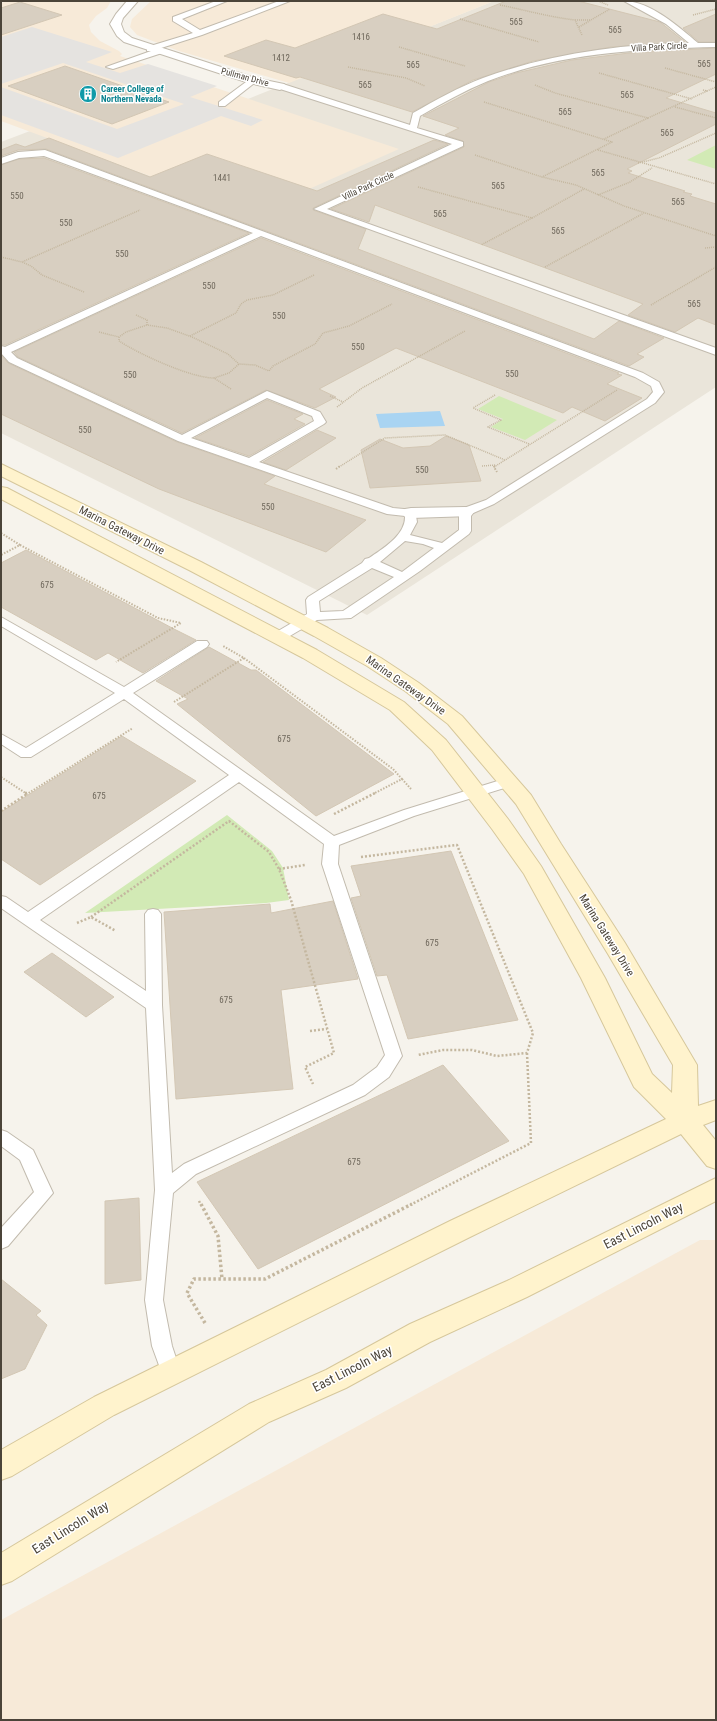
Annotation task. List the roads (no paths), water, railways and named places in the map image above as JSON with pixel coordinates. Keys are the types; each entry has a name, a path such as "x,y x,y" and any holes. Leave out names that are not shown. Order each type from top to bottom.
{"street":[{"name":"Pullman Drive","path":"133,1 116,19 115,28 120,35 128,40 253,81 280,86"},
{"name":"Marina Gateway Drive","path":"1,469 308,619 412,687 449,715 510,782 524,800 551,846 617,949 685,1065 685,1121"},
{"name":"Marina Gateway Drive","path":"1,492 310,654 397,706 439,745 533,871 593,978 643,1080 685,1121 716,1159"},
{"path":"411,513 464,512"},
{"path":"1,1466 104,1406 460,1229 685,1121 716,1110"},
{"name":"East Lincoln Way","path":"1,1570 259,1413 336,1379 420,1333 524,1285 716,1189"}],"lane":[{"path":"199,32 176,19 223,1"},
{"path":"110,68 199,32 286,1"},
{"path":"628,1 669,22 696,45"},
{"name":"Villa Park Circle","path":"716,45 610,50 551,60 504,73 456,91 435,102 416,115 413,128 460,144 318,209 716,352"},
{"path":"222,104 253,81"},
{"name":"Pullman Drive","path":"280,86 413,128"},
{"path":"1,161 18,155 45,153 557,342 639,375 655,384 659,392 651,401 490,502 464,512 465,531 403,577 346,615 308,619 278,637"},
{"path":"261,233 3,350 13,360 182,439 391,511 411,513 411,524 403,537 369,562 312,600 308,619"},
{"path":"182,439 267,394 316,414 320,422 251,462"},
{"path":"403,537 426,541 444,548"},
{"path":"369,562 403,577"},
{"path":"1,622 123,692 332,842"},
{"path":"1,738 26,754 202,644"},
{"path":"28,920 238,774"},
{"path":"332,842 409,813 510,782"},
{"path":"164,1190 190,1169 359,1090 383,1072 394,1056 330,864 332,842"},
{"path":"1,902 154,1005"},
{"path":"153,914 154,1005 164,1190 154,1300 162,1346 171,1373"},
{"path":"1,1137 27,1155 44,1193 1,1241"}],"water":[{"path":"440,411 445,426 380,428 376,414"}],"place":[{"name":"Career College of Northern Nevada","path":"88,94"}]}
